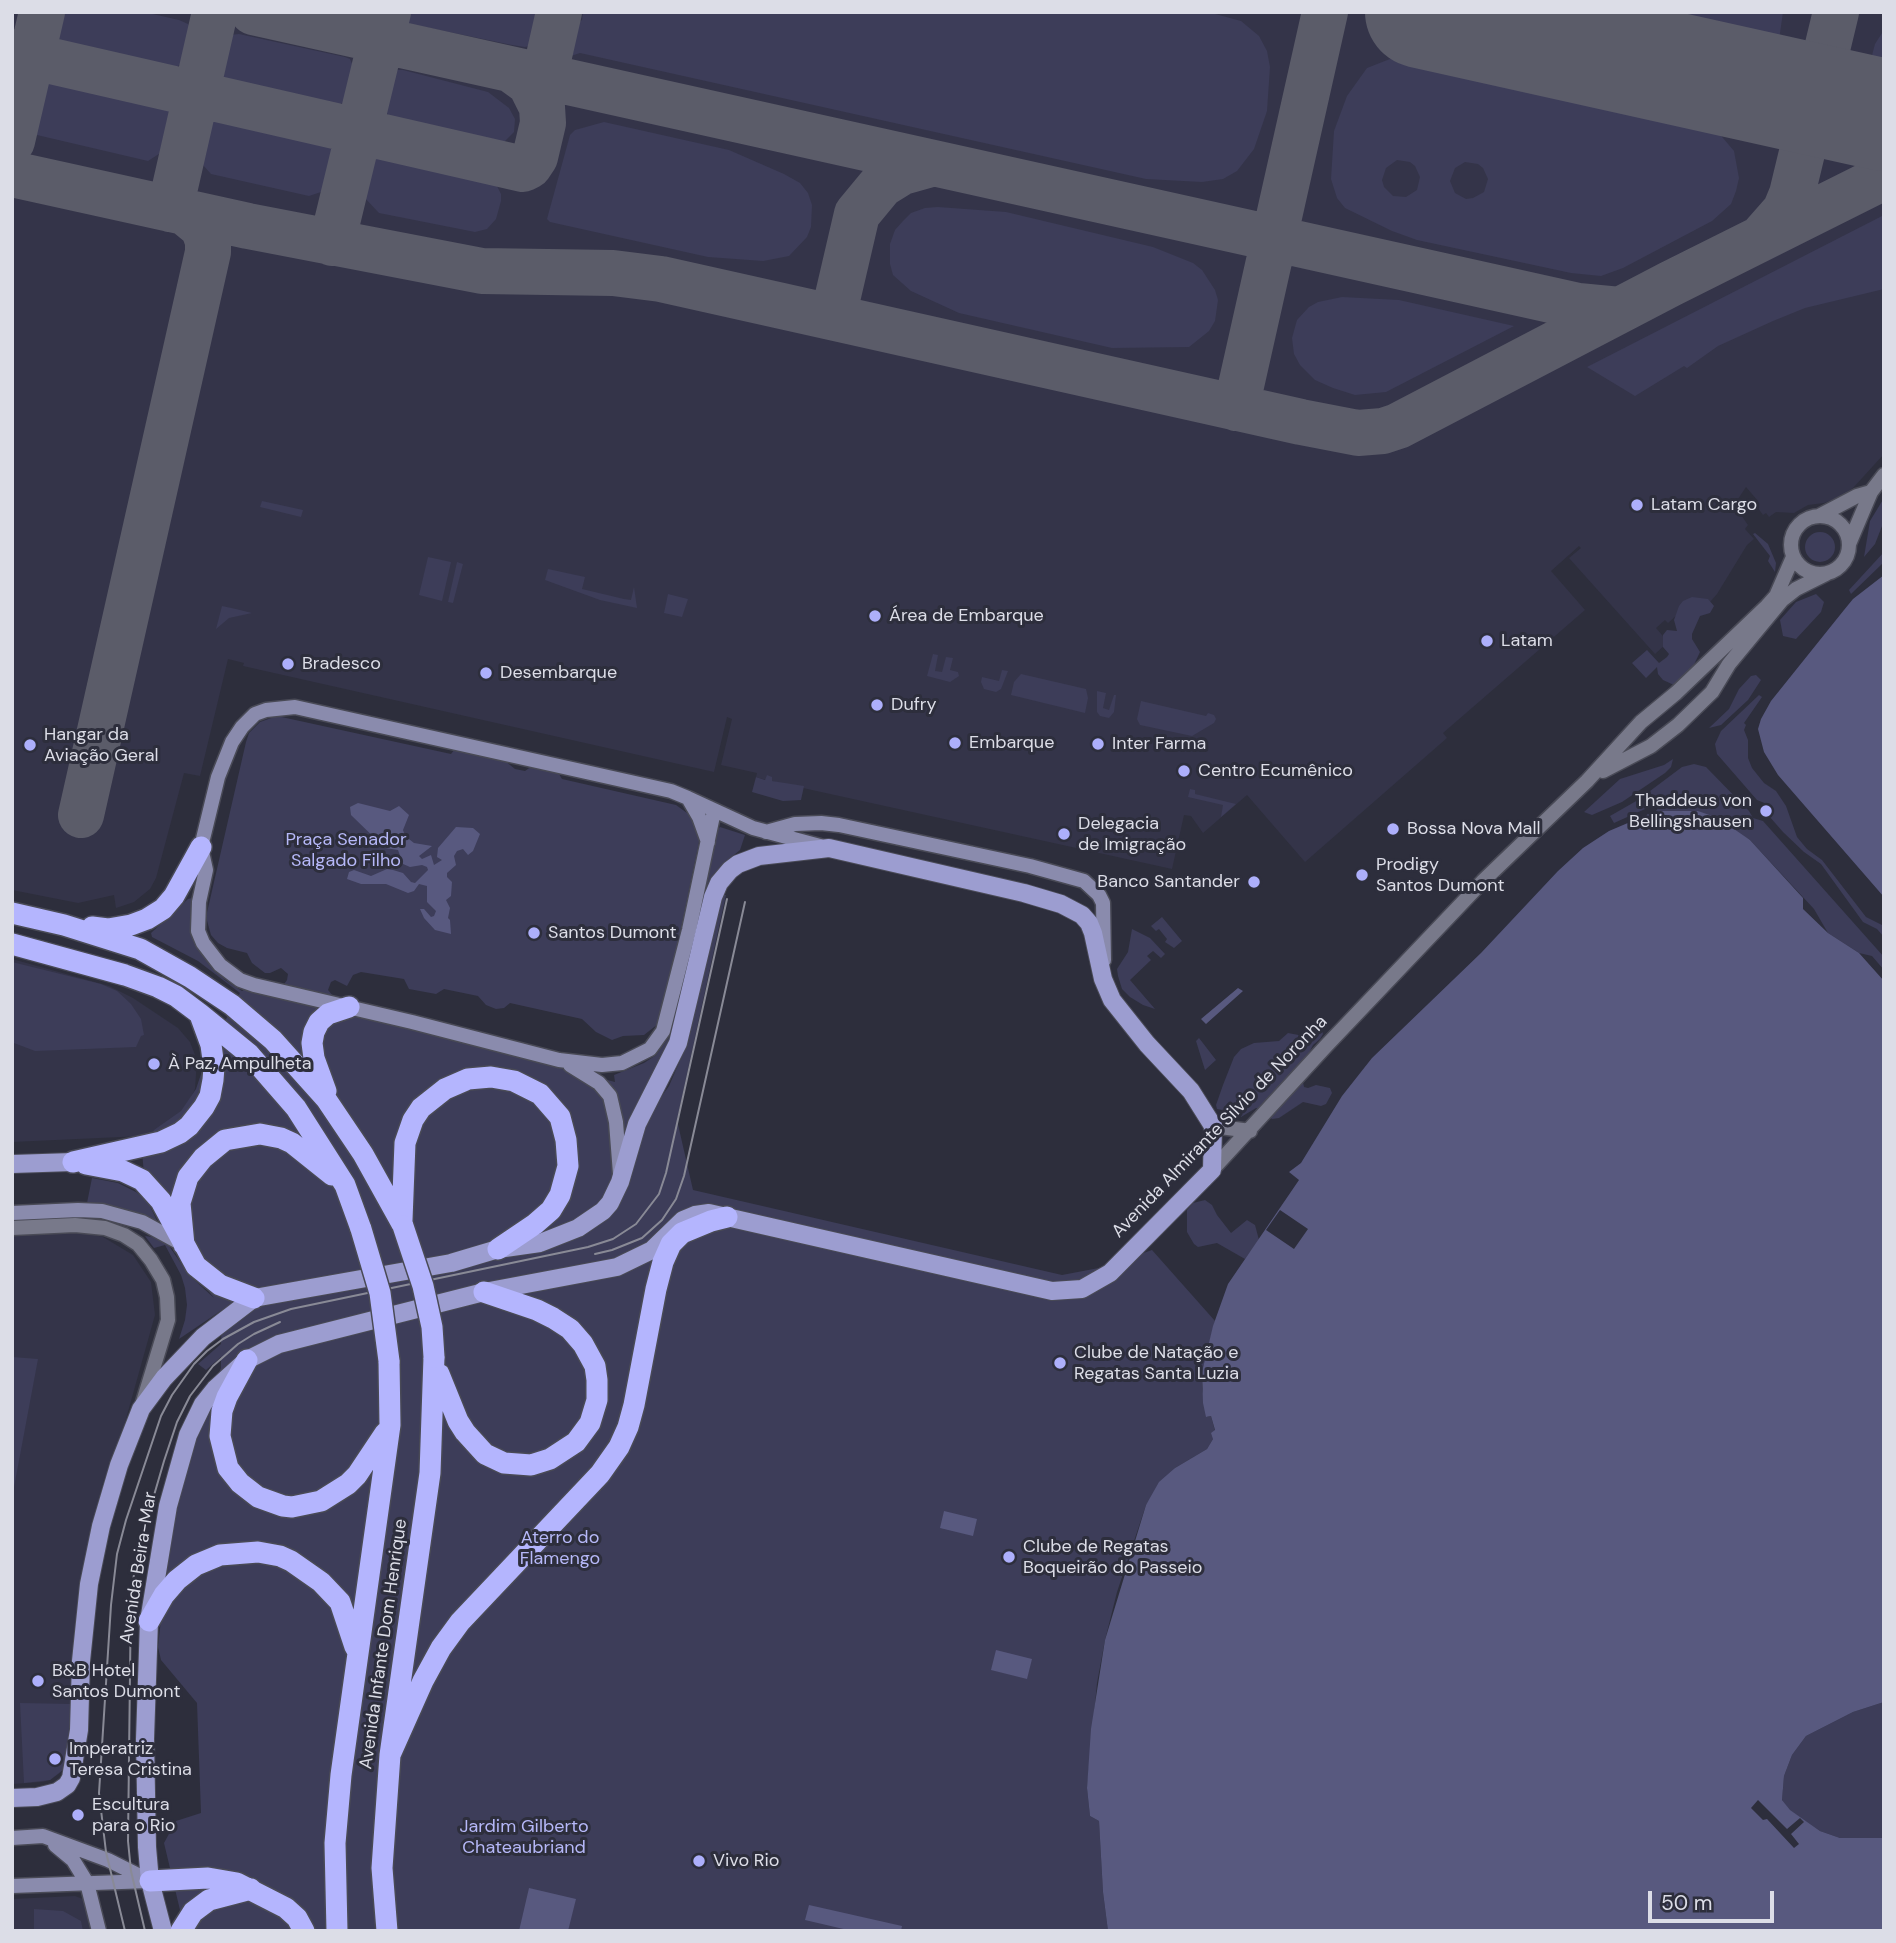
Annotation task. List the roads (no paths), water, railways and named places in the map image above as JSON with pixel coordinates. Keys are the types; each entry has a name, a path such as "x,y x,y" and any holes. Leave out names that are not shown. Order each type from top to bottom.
{"highway":[{"path":"64,925 108,929 147,919 163,909 174,896 201,847"},
{"path":"12,913 64,925 140,949 213,992 273,1040 301,1069 363,1154 403,1224 423,1286 432,1327 434,1360 458,1421 472,1442 492,1458 504,1463 531,1465 560,1454 584,1433 594,1413 598,1387 595,1366 583,1344 570,1329 537,1310 484,1292"},
{"name":"Avenida Infante Dom Henrique","path":"12,944 125,975 158,987 176,996 249,1054 296,1108 345,1185 361,1229 380,1293 389,1361 390,1425 341,1775 335,1843 337,1931"},
{"path":"333,1110 314,1058 312,1043 319,1022 328,1014 349,1007"},
{"path":"73,1162 160,1142 189,1126 210,1096 213,1080 211,1045 200,1014"},
{"path":"403,1224 405,1143 413,1120 421,1108 445,1089 468,1079 491,1077 514,1081 540,1094 560,1117 566,1140 568,1166 564,1186 551,1210 498,1249"},
{"path":"184,1245 180,1215 183,1192 195,1167 225,1140 260,1134 281,1138 292,1143 345,1185"},
{"path":"73,1162 123,1171 142,1180 161,1201 196,1266 220,1285 254,1298"},
{"path":"390,1755 423,1681 441,1648 460,1622 600,1474 619,1447 634,1405 656,1289 671,1244 682,1233 727,1217"},
{"path":"247,1360 222,1411 220,1436 228,1468 240,1483 258,1497 292,1507 312,1504 335,1493 357,1475 390,1425"},
{"name":"Avenida Infante Dom Henrique","path":"387,1931 382,1868 390,1755 430,1473 434,1360"},
{"path":"149,1620 177,1580 196,1565 220,1555 247,1551 269,1553 303,1568 334,1594 345,1612 357,1657"},
{"path":"150,1881 226,1879 286,1908 304,1931"},
{"path":"181,1931 193,1912 209,1900 251,1889"}],"main road":[{"path":"12,1798 37,1797 57,1792 67,1785 71,1778 79,1730 81,1661 89,1584 110,1493 141,1409 183,1355 225,1318 254,1298 540,1243 588,1223 610,1203 620,1182 637,1124 672,1058 684,1027 713,897 719,883 730,870 745,861 760,856 829,848 1024,892 1074,909 1089,922 1103,979 1112,1000 1147,1044 1191,1091 1213,1126 1212,1170"},
{"path":"12,1164 73,1162"},
{"name":"Avenida Almirante Silvio de Noronha","path":"484,1292 617,1267 652,1250 688,1217 709,1213 1052,1291 1082,1289 1110,1273 1212,1170"},
{"name":"Avenida Beira-Mar","path":"163,1931 150,1881 147,1847 145,1739 149,1620 168,1506 188,1434 203,1404 230,1373 247,1360 279,1344 484,1292"}],"street":[{"name":"Avenida Almirante Silvio de Noronha","path":"1587,781 1616,762 1651,746 1678,725 1712,692 1729,664 1782,600 1796,589 1843,563 1871,492 1884,475"},
{"name":"Avenida Almirante Silvio de Noronha","path":"1212,1170 1326,1046 1529,835 1587,781 1624,738 1767,607 1776,596 1793,557 1791,542 1794,533 1807,519 1871,492"},
{"path":"1819,516 1836,521 1847,535 1849,544"},
{"path":"1793,557 1807,571 1826,574"},
{"path":"714,811 668,1015 659,1038 646,1052 622,1063 602,1065 559,1059 254,985 240,980 220,965 203,943 198,931 199,902 206,870 201,847 218,777 232,742 255,714 266,710 295,707 647,785 688,798 766,832 829,848"},
{"path":"688,798 699,817 708,844"},
{"path":"766,832 795,824 821,822 1030,866 1084,881 1099,895 1104,909 1103,979"},
{"path":"559,1059 594,1079 610,1096 616,1122 620,1182"},
{"path":"1213,1126 1250,1131"},
{"path":"12,1213 102,1211 142,1222 184,1245"},
{"path":"12,1228 75,1225 105,1228 138,1244 151,1260 163,1280 168,1320 141,1409"},
{"path":"12,1838 43,1836 108,1860 150,1881"},
{"path":"43,1836 73,1860 87,1883 99,1931"},
{"path":"12,1886 150,1881"}],"tram line":[{"path":"125,1931 106,1852 99,1793 111,1605 117,1554 126,1520 161,1416 172,1395 207,1351 254,1322 291,1309 588,1247 613,1239 636,1224 659,1194 666,1173 727,899"},
{"path":"595,1254 642,1238 662,1220 676,1199 684,1176 745,902"},
{"path":"145,1931 131,1871 128,1841 131,1590 141,1540 177,1422 190,1396 213,1366 238,1344 280,1322"}],"place":[{"name":"Latam Cargo","path":"1637,505"},
{"name":"Área de Embarque","path":"875,616"},
{"name":"Latam","path":"1487,641"},
{"name":"Bradesco","path":"288,664"},
{"name":"Desembarque","path":"486,673"},
{"name":"Dufry","path":"877,705"},
{"name":"Embarque","path":"955,743"},
{"name":"Inter Farma","path":"1098,744"},
{"name":"Hangar da Aviação Geral","path":"30,745"},
{"name":"Centro Ecumênico","path":"1184,771"},
{"name":"Thaddeus von Bellingshausen","path":"1766,811"},
{"name":"Bossa Nova Mall","path":"1393,829"},
{"name":"Delegacia de Imigração","path":"1064,834"},
{"name":"Prodigy Santos Dumont","path":"1362,875"},
{"name":"Banco Santander","path":"1254,882"},
{"name":"Santos Dumont","path":"534,933"},
{"name":"À Paz, Ampulheta","path":"154,1064"},
{"name":"Clube de Natação e Regatas Santa Luzia","path":"1060,1363"},
{"name":"Clube de Regatas Boqueirão do Passeio","path":"1009,1557"},
{"name":"B&B Hotel Santos Dumont","path":"38,1681"},
{"name":"Imperatriz Teresa Cristina","path":"55,1759"},
{"name":"Escultura para o Rio","path":"78,1815"},
{"name":"Vivo Rio","path":"699,1861"}],"park label":[{"name":"Praça Senador Salgado Filho","path":"346,850"},
{"name":"Aterro do Flamengo","path":"560,1548"},
{"name":"Jardim Gilberto Chateaubriand","path":"524,1837"}]}
